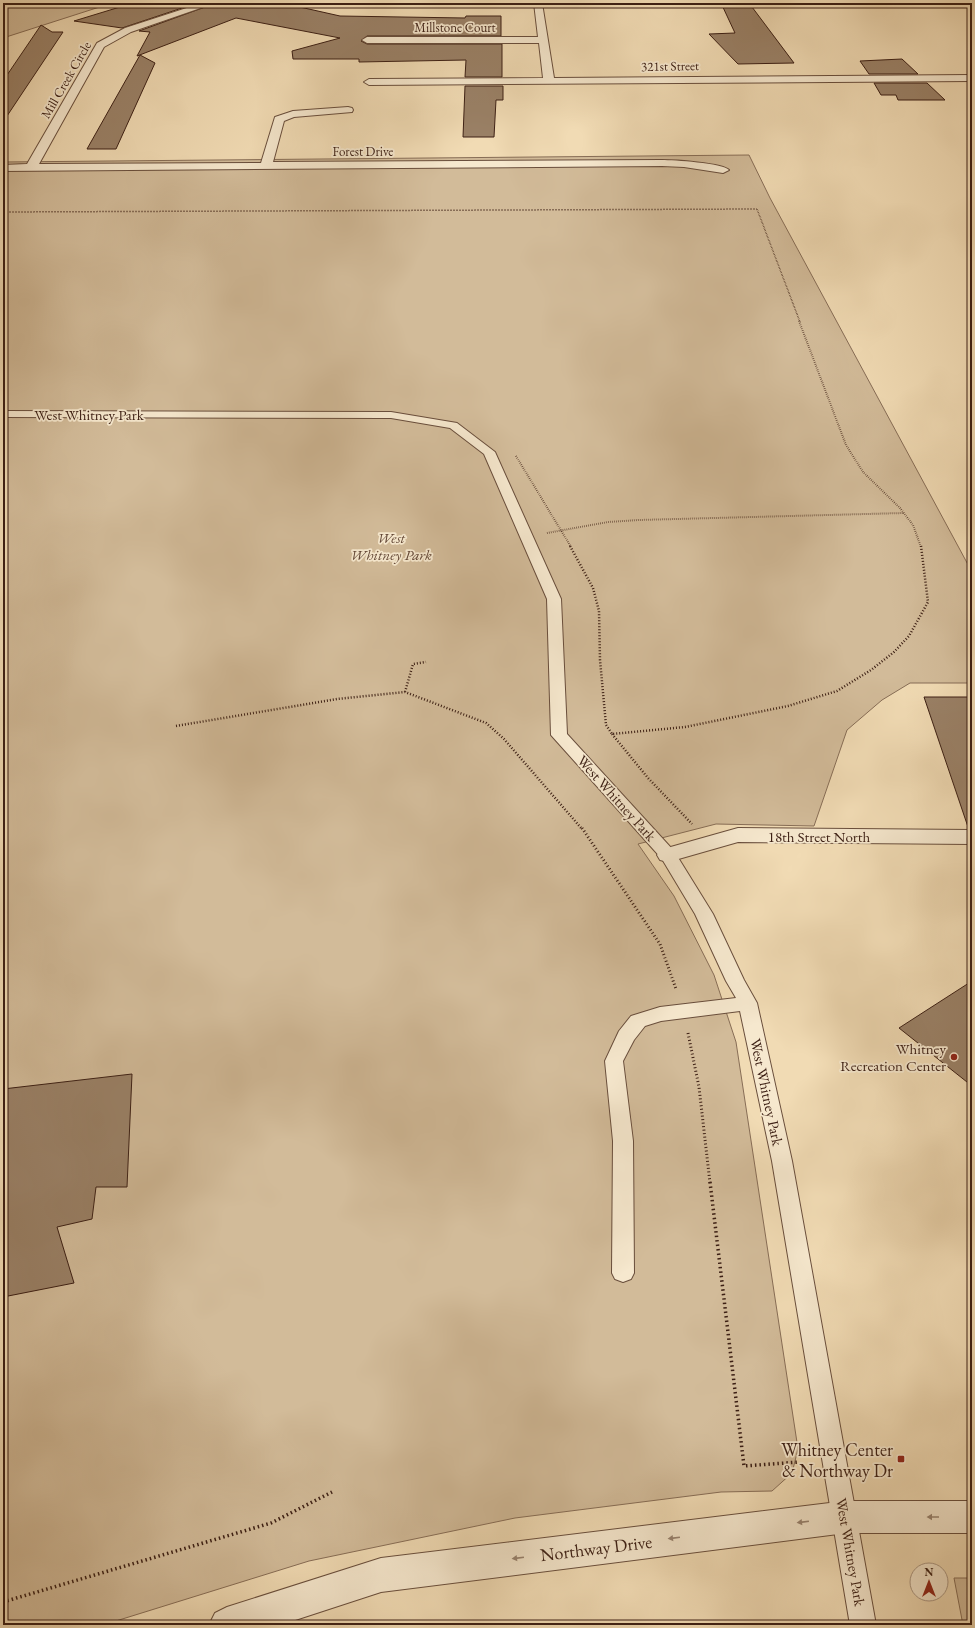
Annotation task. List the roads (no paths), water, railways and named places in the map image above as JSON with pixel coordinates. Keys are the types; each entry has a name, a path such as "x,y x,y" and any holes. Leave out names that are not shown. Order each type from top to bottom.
{"street":[{"name":"Mill Creek Circle","path":"31,168 100,45 128,30 211,3"},
{"path":"538,3 542,40 549,81"},
{"name":"Millstone Court","path":"367,40 542,40"},
{"name":"321st Street","path":"369,82 972,78"},
{"path":"266,166 279,118 293,114 348,110"},
{"name":"Forest Drive","path":"3,168 684,164 723,170"},
{"name":"18th Street North","path":"668,855 738,835 972,837"},
{"name":"Northway Drive","path":"227,1625 381,1575 846,1517 972,1517"}],"lane":[{"name":"West Whitney Park","path":"3,414 390,415 453,425 489,452 554,599 559,735 668,855 704,914 735,981 748,1003 782,1162 864,1625"},
{"path":"623,1273 623,1141 614,1061 626,1036 638,1021 660,1014 683,1010 748,1003"}],"place":[{"name":"Whitney Recreation Center","path":"954,1057"},
{"name":"Whitney Center & Northway Dr","path":"901,1459"}]}
